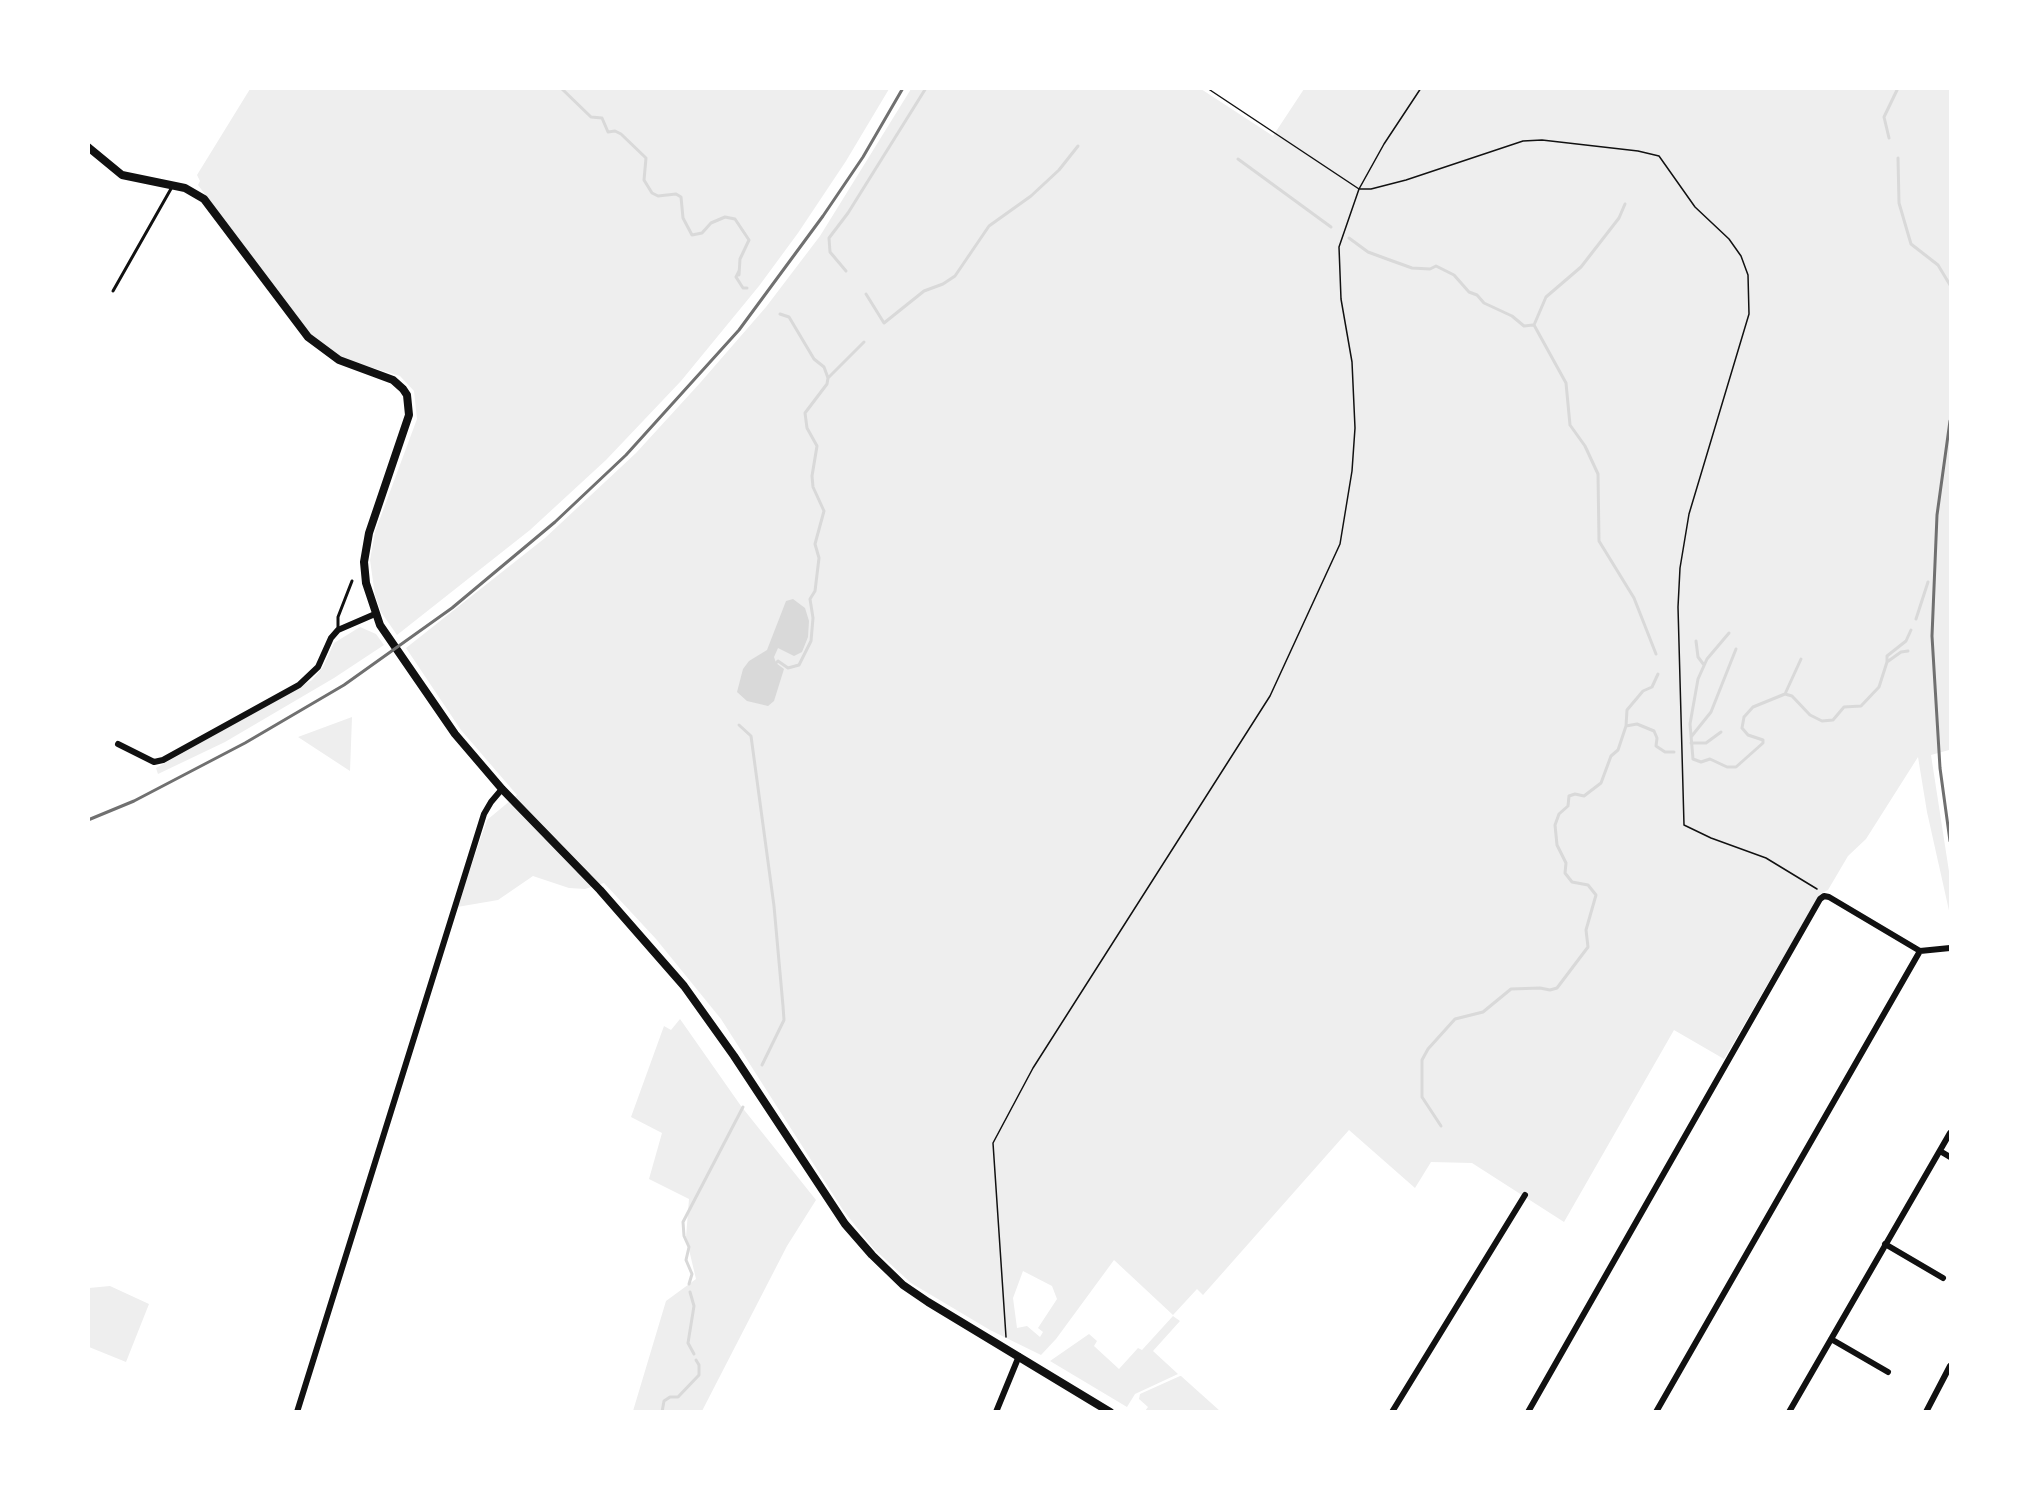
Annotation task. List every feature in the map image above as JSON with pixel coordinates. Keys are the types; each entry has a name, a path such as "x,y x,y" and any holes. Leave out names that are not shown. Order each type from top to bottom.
{"street":[{"path":"90,150 122,175 192,191 209,205 274,296 308,337 348,365 393,380 407,395 409,415 365,548 366,583 375,614 455,734 502,789 600,890 684,986 862,1244 903,1285 1110,1412"},
{"path":"118,744 154,762 163,760 299,685 318,667 331,638 338,630 375,614"},
{"path":"297,1412 484,814 490,802 502,789"},
{"path":"1528,1412 1734,1048 1824,896 1920,951 1950,948"},
{"path":"1656,1412 1920,951"},
{"path":"1789,1412 1950,1133"},
{"path":"1940,1151 1950,1157"},
{"path":"1392,1412 1525,1195"},
{"path":"1886,1244 1943,1278"},
{"path":"1831,1339 1888,1372"},
{"path":"996,1412 1019,1356"},
{"path":"1926,1412 1950,1366"}],"lane":[{"path":"113,291 173,185"},
{"path":"338,630 338,617 352,580"}],"path":[{"path":"1207,88 1359,189 1371,189 1406,180 1523,141 1542,140 1638,151 1659,156 1682,191 1729,239 1741,256 1748,275 1749,314 1689,514 1680,568 1678,607 1684,825 1711,838 1766,858 1824,896"},
{"path":"1004,1347 993,1143 1000,1126 1046,1049 1270,696 1340,544 1352,471 1355,428 1352,362 1338,261 1341,239 1359,189 1384,144 1421,88"}],"shaded area":[{"path":"250,89 889,89 846,161 798,233 759,286 681,381 606,460 530,530 397,635 381,612 375,595 370,560 375,532 417,419 414,391 400,376 340,358 322,345 305,328 198,185 200,181 197,175"},
{"path":"911,89 1201,89 1273,136 1304,89 1950,89 1950,760 1949,750 1931,755 1950,878 1950,915 1927,812 1918,757 1866,839 1848,856 1828,890 1820,894 1724,1059 1674,1030 1564,1222 1472,1163 1431,1162 1415,1188 1349,1130 1203,1295 1197,1289 1173,1315 1114,1260 1056,1339 1041,1355 990,1330 911,1283 874,1249 843,1210 721,1019 656,939 604,883 585,889 569,888 533,876 498,900 457,907 487,820 517,795 461,730 406,648 545,538 636,453 766,307 820,236","holes":["1023,1271 1052,1286 1057,1299 1038,1328 1043,1332 1040,1337 1027,1326 1017,1328 1013,1298"]},
{"path":"793,599 805,608 809,621 808,637 802,652 794,656 778,648 774,657 776,663 784,669 774,701 768,706 747,701 737,692 743,669 749,661 767,650 786,601"},
{"path":"360,627 376,634 384,645 334,678 225,742 158,774 156,768 312,680 323,667 334,643"},
{"path":"352,717 350,771 298,737"},
{"path":"680,1019 741,1106 816,1200 787,1246 702,1411 633,1411 666,1301 696,1279 686,1237 689,1199 649,1179 662,1133 631,1117 664,1026 671,1030"},
{"path":"110,1286 149,1304 126,1362 89,1347 89,1288"},
{"path":"1173,1316 1180,1321 1153,1351 1178,1374 1135,1394 1127,1407 1050,1361 1089,1334 1097,1341 1094,1346 1119,1369 1138,1348 1142,1350"},
{"path":"1181,1376 1220,1411 1145,1411 1148,1407 1139,1399 1140,1394"}],"waterway":[{"path":"561,88 591,117 602,118 608,132 615,131 621,134 646,158 644,180 652,193 658,196 676,194 681,197 683,218 692,235 702,233 711,223 725,217 735,219 749,240 740,259 739,275"},
{"path":"846,271 830,252 829,238 848,213 926,88"},
{"path":"1889,138 1884,117 1898,88"},
{"path":"866,294 884,323 924,291 943,284 955,276 989,226 1031,196 1059,170 1078,146"},
{"path":"1898,158 1899,203 1911,244 1938,265 1950,285"},
{"path":"1238,159 1331,227"},
{"path":"1625,204 1619,218 1581,267 1546,297 1534,325 1566,383 1570,425 1585,446 1598,474 1599,541 1634,598 1656,654"},
{"path":"1349,238 1368,252 1412,268 1430,269 1436,266 1454,275 1469,292 1477,295 1484,303 1512,316 1524,326 1533,325"},
{"path":"739,271 736,277 743,288 747,288"},
{"path":"776,663 778,661 788,668 799,665 811,641 813,618 810,599 815,591 819,558 815,544 824,511 813,487 812,476 817,446 807,428 805,413 827,384 828,378 824,367 814,359 789,317 780,314"},
{"path":"828,378 864,342"},
{"path":"1916,619 1928,582"},
{"path":"1887,662 1887,656 1906,641 1911,630"},
{"path":"1729,633 1707,659 1698,679 1690,724 1693,759 1701,762 1710,759 1727,767 1736,767 1763,743 1763,740 1748,735 1742,728 1744,717 1753,707 1785,694 1792,696 1810,715 1822,721 1833,720 1844,707 1861,706 1879,687 1887,662 1901,652 1908,651"},
{"path":"1696,641 1698,657 1704,665"},
{"path":"1691,737 1711,712 1736,649"},
{"path":"1785,694 1801,659"},
{"path":"1626,726 1627,710 1643,691 1652,687 1658,674"},
{"path":"1626,726 1637,724 1654,731 1657,738 1656,746 1665,752 1674,752"},
{"path":"739,725 751,736 774,906 784,1020 762,1065"},
{"path":"1441,1126 1422,1097 1422,1060 1428,1049 1455,1019 1483,1012 1511,989 1550,990 1557,988 1588,947 1586,930 1596,895 1588,885 1572,882 1565,873 1566,863 1557,845 1555,825 1559,814 1568,806 1569,796 1575,794 1584,796 1601,783 1611,756 1618,750 1626,726"},
{"path":"1691,743 1706,743 1721,732"},
{"path":"689,1284 692,1274 686,1260 689,1247 684,1236 683,1222 743,1107"},
{"path":"690,1292 694,1306 688,1343 694,1354"},
{"path":"662,1412 664,1401 670,1397 678,1397 699,1375 699,1365 696,1360"}],"railway":[{"path":"88,820 134,801 245,743 344,685 452,608 555,522 626,455 739,330 823,216 863,157 903,88"},
{"path":"1950,421 1937,515 1932,636 1940,768 1950,841"}]}
